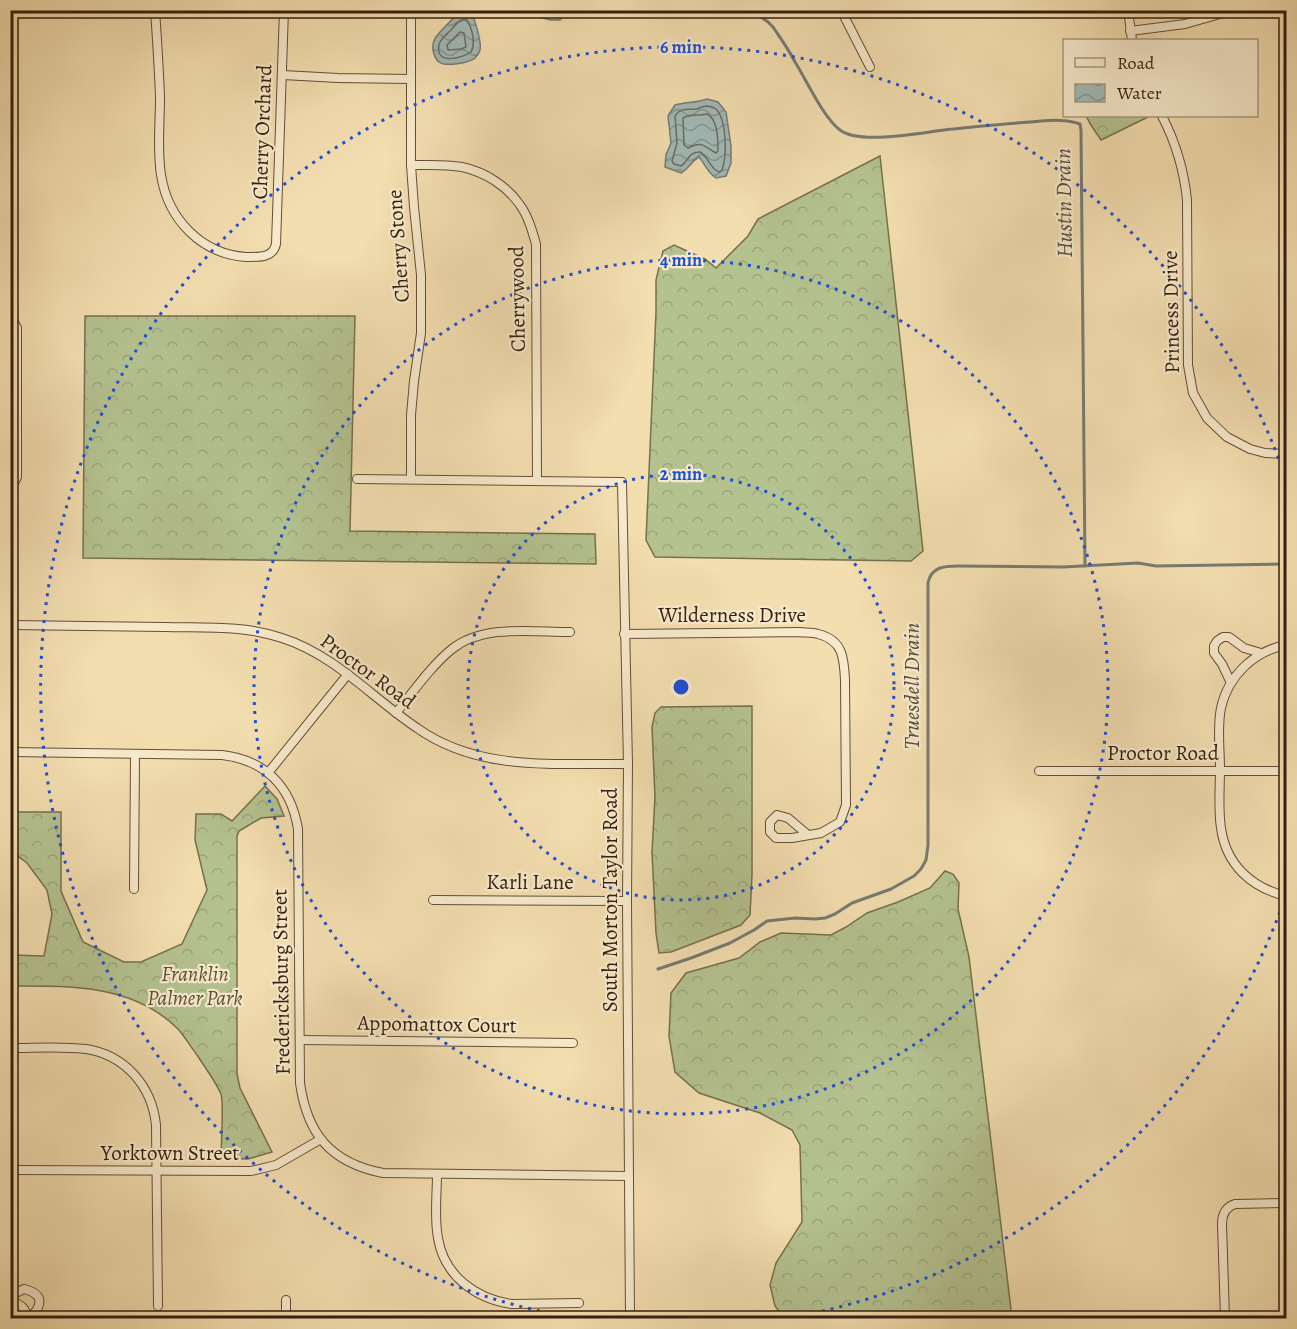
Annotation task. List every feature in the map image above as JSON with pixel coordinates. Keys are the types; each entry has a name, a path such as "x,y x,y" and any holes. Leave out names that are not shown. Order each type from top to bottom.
{"street":[{"name":"Cherry Orchard","path":"155,10 160,92 159,163 168,201 187,231 212,248 239,256 254,257 271,254 276,244 284,10"},
{"name":"Cherry Stone","path":"411,10 411,165 421,275 421,333 411,414 411,479"},
{"path":"1128,10 1132,39"},
{"path":"1130,31 1185,24 1234,10"},
{"path":"1283,10 1287,19"},
{"path":"841,11 870,67"},
{"path":"283,75 411,79"},
{"name":"Princess Drive","path":"1162,117 1179,155 1186,186 1188,365 1193,393 1207,418 1227,437 1250,449 1265,453 1287,454"},
{"name":"Cherrywood","path":"411,165 462,167 482,174 494,180 510,194 520,204 527,218 536,244 537,481"},
{"path":"10,320 15,322 17,340 17,477 10,491"},
{"path":"357,479 537,481"},
{"name":"South Morton Taylor Road","path":"537,481 622,482 628,764 630,1318"},
{"name":"Proctor Road","path":"10,625 243,629 270,634 301,645 333,662 417,729 458,750 484,758 517,762 628,764"},
{"path":"396,713 442,657 471,638 494,632 570,632"},
{"name":"Wilderness Drive","path":"624,634 799,632 818,633 836,642 844,659 845,680 846,805 840,822 821,832 808,835 792,838 776,838 770,832 770,822 777,815 788,818 808,835"},
{"path":"1231,683 1214,653 1217,641 1223,637 1229,637 1244,648 1261,653"},
{"path":"1287,645 1261,653 1243,668 1226,693 1220,716 1220,827 1226,847 1239,869 1256,885 1287,896"},
{"path":"268,773 348,674"},
{"name":"Fredericksburg Street","path":"10,752 229,756 251,762 279,783 289,798 298,829 302,1100 309,1121 321,1139 341,1157 368,1170 383,1173 629,1176"},
{"path":"134,889 135,754"},
{"name":"Proctor Road","path":"1039,771 1287,771"},
{"name":"Karli Lane","path":"433,900 627,901"},
{"name":"Appomattox Court","path":"300,1040 573,1043"},
{"path":"10,1048 85,1049 105,1054 123,1064 140,1081 148,1094 153,1105 156,1125 158,1306"},
{"name":"Yorktown Street","path":"10,1170 236,1172 276,1165 321,1139"},
{"path":"437,1174 438,1239 447,1264 464,1284 483,1296 502,1303 579,1303"},
{"path":"1224,1318 1222,1221 1224,1212 1229,1206 1235,1204 1287,1203"},
{"path":"24,1289 36,1293 39,1297 40,1304 37,1311 29,1318 23,1305 10,1299 24,1289"},
{"path":"286,1300 286,1318"}],"green space":[{"path":"1087,117 1148,117 1101,140"},
{"path":"880,156 923,551 911,561 655,557 646,540 656,280 663,251 674,245 705,259 716,268 748,236 758,219"},
{"path":"85,316 355,316 350,531 595,534 596,564 83,558"},
{"path":"752,706 750,915 741,925 671,952 659,953 652,852 655,797 652,727 655,713 661,707"},
{"name":"Franklin Palmer Park","path":"265,786 277,799 284,816 261,818 239,831 237,836 237,1074 240,1088 272,1152 248,1159 221,1158 221,1094 183,1035 160,1014 141,1003 99,991 55,986 11,986 11,955 44,956 52,914 47,890 27,863 11,851 11,812 61,812 61,891 83,942 124,962 141,962 182,944 207,890 195,840 196,814 221,814 232,821"},
{"path":"945,871 953,874 959,883 958,909 969,957 1012,1318 784,1318 775,1306 770,1285 776,1263 802,1222 800,1145 792,1130 760,1113 699,1093 675,1072 669,1036 671,993 686,973 739,958 760,942 781,933 831,935 867,913 930,888"}],"water":[{"path":"568,10 560,20 525,14 505,15 499,11"},
{"path":"464,13 472,13 479,37 480,51 475,58 457,64 439,62 434,54 435,39 452,20"},
{"path":"707,99 718,102 726,112 731,163 726,176 716,178 699,157 681,173 665,167 666,155 671,143 668,116 675,105"}],"waterway":[{"name":"Hustin Drain","path":"752,10 773,27 827,117 840,130 850,135 895,136 1049,121 1068,121 1080,124 1085,566"},
{"name":"Truesdell Drain","path":"658,969 730,943 767,921 825,918 852,903 891,889 914,876 921,869 926,860 928,845 928,583 935,571 953,566 1063,567 1138,563 1156,566 1286,564"}]}
